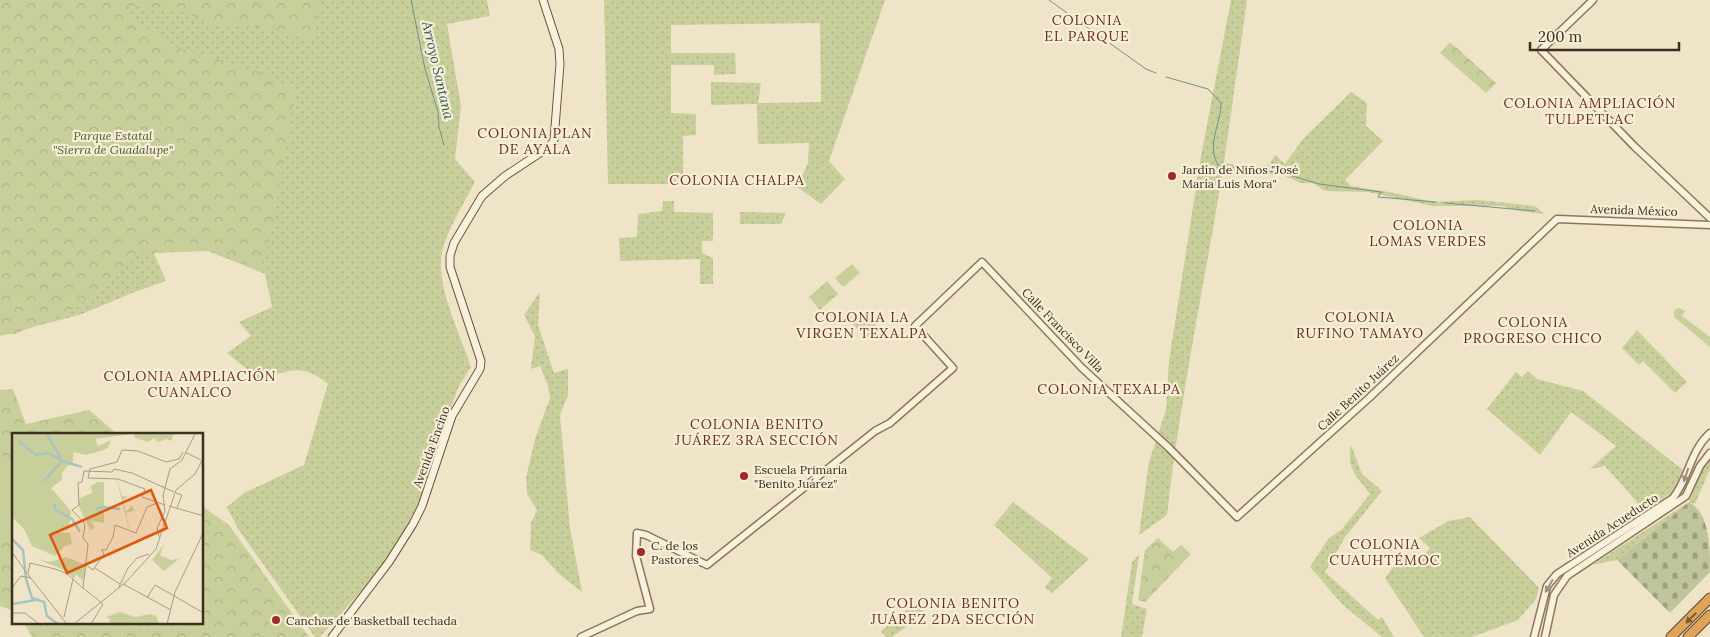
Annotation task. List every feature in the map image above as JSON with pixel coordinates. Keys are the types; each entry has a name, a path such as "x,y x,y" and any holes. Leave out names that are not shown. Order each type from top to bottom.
{"highway":[{"path":"1671,637 1710,598"},
{"path":"1688,637 1710,615"}],"main road":[{"name":"Avenida Encino","path":"332,637 393,556 413,524 424,499 452,416 480,370 479,356 449,262 451,250 456,236 482,196 505,176 549,147 555,136 560,64 558,49 543,0"}],"street":[{"path":"1593,0 1541,50 1634,146 1710,218"},
{"name":"Avenida México","path":"1557,219 1710,225"},
{"name":"Calle Benito Juárez","path":"1237,517 1369,398 1557,219"},
{"name":"Calle Francisco Villa","path":"581,637 621,618 650,609 636,556 637,533 646,535 707,565 875,431 897,417 953,368 915,326 982,262 1082,368 1169,448 1237,517"},
{"name":"Avenida Acueducto","path":"1534,637 1547,586 1557,574 1673,498 1682,487 1694,454 1702,440 1710,433"},
{"name":"Avenida Acueducto","path":"1545,637 1554,595 1567,576 1686,496 1700,466 1710,453"}],"green space":[{"path":"0,0 487,0 490,16 447,24 461,106 455,159 475,182 449,231 443,248 441,262 445,292 471,367 458,388 434,453 421,498 391,558 320,637 315,637 238,529 227,507 244,493 304,465 328,384 310,373 295,370 259,379 227,353 251,336 239,322 272,307 265,274 208,251 154,253 166,281 82,314 0,336"},
{"name":"Parque Estatal \"Sierra de Guadalupe\"","path":"0,0 319,0 314,40 248,25 207,23 183,12 118,4 172,46 263,73 296,91 271,236 260,270 206,248 137,253 79,306 15,334 0,334"},
{"path":"604,0 885,0 829,161 845,179 821,204 797,187 808,163 809,143 758,144 757,104 711,105 711,82 761,83 758,103 821,102 820,23 671,25 671,53 735,53 736,74 714,75 714,65 671,65 671,113 696,114 696,135 683,136 683,184 608,184"},
{"path":"1231,0 1247,0 1224,163 1254,167 1269,165 1275,155 1285,164 1303,139 1351,92 1367,103 1366,126 1383,141 1345,180 1351,186 1395,193 1432,202 1478,200 1535,206 1544,214 1519,211 1502,206 1432,206 1368,192 1325,191 1313,183 1300,183 1283,175 1223,170 1185,385 1167,515 1139,535 1149,462 1166,410 1169,361 1201,156"},
{"path":"1450,42 1496,83 1486,93 1440,53"},
{"path":"663,201 674,201 674,212 713,213 713,241 702,241 702,253 713,258 713,284 700,284 700,259 620,261 619,238 637,237 638,214 662,211"},
{"path":"740,212 786,213 781,224 740,224"},
{"path":"852,264 860,273 843,287 835,278"},
{"path":"827,281 838,294 820,310 809,297"},
{"path":"540,292 538,325 554,373 568,369 568,395 560,415 570,528 582,592 558,573 542,555 530,550 531,523 537,510 527,494 526,478 535,439 550,398 548,386 540,366 531,369 535,336 524,315"},
{"path":"1679,308 1685,311 1682,316 1710,337 1710,347 1674,317 1674,310"},
{"path":"865,311 879,328 866,339 852,323"},
{"path":"1637,330 1687,382 1675,393 1643,361 1639,365 1622,348"},
{"path":"1528,371 1537,379 1583,391 1683,470 1673,492 1644,510 1605,466 1590,469 1616,446 1571,412 1540,455 1487,409 1516,372 1522,377"},
{"path":"13,389 26,424 89,410 116,433 12,433 12,610 0,606 0,390"},
{"path":"1351,445 1362,474 1382,491 1345,537 1325,572 1378,620 1382,617 1394,637 1382,637 1343,605 1310,567 1328,539 1342,529 1370,494 1351,466"},
{"path":"0,456 12,460 12,536 0,532"},
{"path":"1710,457 1710,469 1695,504 1689,502 1705,462"},
{"path":"1013,502 1089,559 1052,593 1045,587 1052,578 994,525"},
{"path":"1689,502 1617,560 1592,565"},
{"path":"1689,502 1696,507 1705,523 1709,542 1710,572 1670,613 1617,560"},
{"path":"204,508 229,525 309,637 32,637 25,624 204,624"},
{"path":"1470,517 1539,588 1536,599 1518,620 1472,637 1424,637 1385,578 1404,553 1418,563 1430,548 1419,538 1448,521"},
{"path":"1158,538 1173,552 1181,545 1191,554 1145,602 1138,600 1145,550"},
{"path":"1139,555 1132,604 1147,609 1142,637 1121,637 1132,562"},
{"path":"915,603 926,613 892,637 886,637 881,631"},
{"name":"Canchas de Basketball techada","path":"275,610 285,615 276,634 265,629"}],"waterway":[{"name":"Arroyo Santana","path":"411,0 425,69 438,112 439,127 444,145"},
{"path":"1049,0 1146,69 1156,73"},
{"path":"1166,77 1208,89 1221,103 1213,150 1218,165 1264,172 1278,171"},
{"path":"1283,173 1319,184 1381,192 1378,197 1436,202"},
{"path":"1445,203 1535,211"}],"place":[{"name":"Jardín de Niños \"José María Luis Mora\"","path":"1172,176"},
{"name":"Escuela Primaria \"Benito Juárez\"","path":"744,476"},
{"name":"C. de los Pastores","path":"641,552"},
{"name":"Canchas de Basketball techada","path":"276,620"}],"district":[{"name":"COLONIA EL PARQUE","path":"1087,28"},
{"name":"COLONIA AMPLIACIÓN TULPETLAC","path":"1590,112"},
{"name":"COLONIA PLAN DE AYALA","path":"535,142"},
{"name":"COLONIA CHALPA","path":"737,180"},
{"name":"COLONIA LOMAS VERDES","path":"1428,234"},
{"name":"COLONIA LA VIRGEN TEXALPA","path":"862,326"},
{"name":"COLONIA RUFINO TAMAYO","path":"1360,326"},
{"name":"COLONIA PROGRESO CHICO","path":"1533,330"},
{"name":"COLONIA AMPLIACIÓN CUANALCO","path":"190,384"},
{"name":"COLONIA TEXALPA","path":"1109,389"},
{"name":"COLONIA BENITO JUÁREZ 3RA SECCIÓN","path":"757,432"},
{"name":"COLONIA CUAUHTÉMOC","path":"1385,552"},
{"name":"COLONIA BENITO JUÁREZ 2DA SECCIÓN","path":"953,612"}]}
